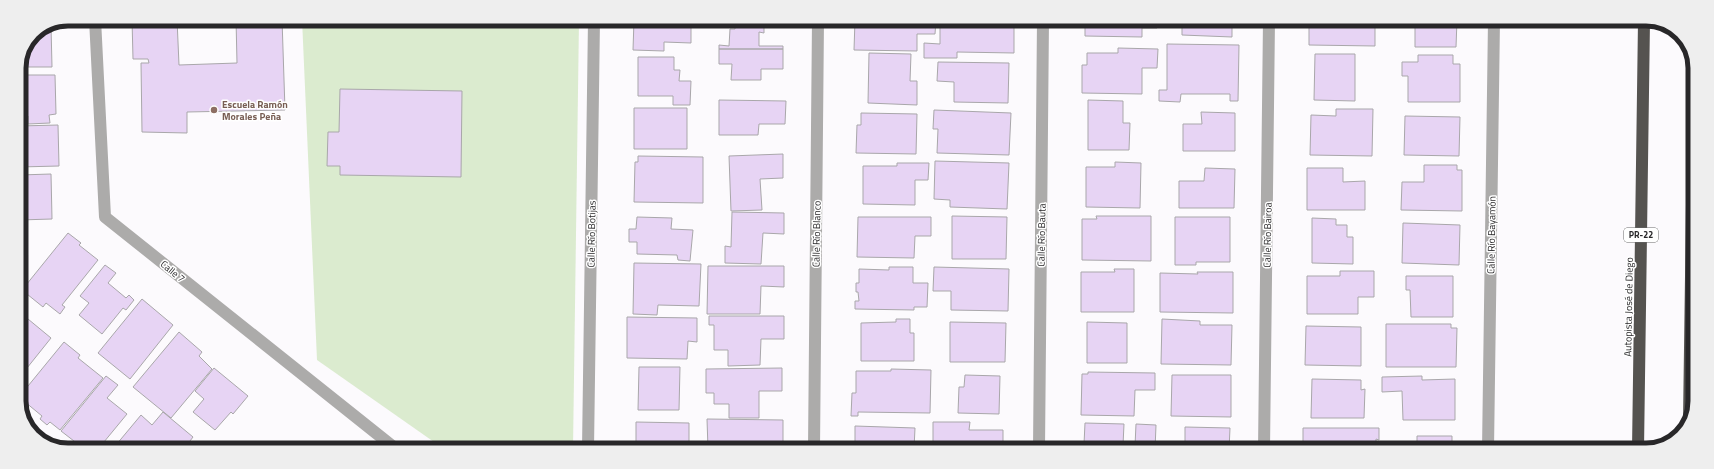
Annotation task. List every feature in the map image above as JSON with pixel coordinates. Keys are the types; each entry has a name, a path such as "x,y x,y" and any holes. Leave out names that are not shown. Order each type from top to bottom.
{"highway":[{"name":"Autopista José de Diego","path":"1638,443 1644,26"}],"street":[{"name":"Calle 7","path":"95,26 106,217 388,443"},
{"name":"Calle Río Botijas","path":"588,443 594,26"},
{"name":"Calle Río Blanco","path":"814,443 818,26"},
{"name":"Calle Río Bauta","path":"1039,443 1042,26"},
{"name":"Calle Río Bairoa","path":"1264,443 1269,26"},
{"name":"Calle Río Bayamón","path":"1488,443 1494,26"}],"green space":[{"path":"302,26 579,26 573,443 435,443 317,360"}],"building":[{"path":"132,26 177,26 179,65 237,63 236,26 282,26 285,110 187,112 187,133 142,132 141,63 149,63 148,59 133,59"},
{"path":"634,26 691,26 691,43 664,42 664,51 633,50"},
{"path":"735,26 764,26 764,33 759,32 759,46 783,46 783,49 719,49 719,45 729,46 730,29 735,29"},
{"path":"855,26 936,26 935,34 917,34 917,51 854,50"},
{"path":"940,26 1014,26 1014,53 957,52 957,58 924,58 924,43 940,44"},
{"path":"1085,26 1157,26 1157,28 1142,28 1142,37 1085,36"},
{"path":"1182,26 1232,26 1232,37 1182,35"},
{"path":"1309,26 1375,26 1375,46 1309,45"},
{"path":"1415,26 1457,26 1456,47 1415,47"},
{"path":"51,30 52,67 26,67 29,52 33,45 38,38"},
{"path":"1167,44 1239,45 1238,101 1230,101 1230,94 1181,94 1180,102 1159,101 1159,90 1167,90"},
{"path":"1118,48 1158,49 1157,68 1142,68 1142,94 1082,93 1082,65 1087,65 1087,53 1118,53"},
{"path":"719,49 783,49 783,69 761,69 761,80 731,80 732,64 719,64"},
{"path":"869,53 911,54 910,81 917,81 917,105 868,103"},
{"path":"1315,54 1355,54 1355,101 1314,100"},
{"path":"1418,55 1453,55 1453,64 1460,64 1460,102 1408,102 1408,76 1402,76 1402,62 1418,62"},
{"path":"638,57 674,57 674,70 680,70 679,81 691,81 690,105 673,105 673,96 638,96"},
{"path":"938,62 1009,63 1008,103 954,102 954,82 937,81"},
{"path":"26,75 55,75 56,114 49,115 50,123 28,124 28,116 26,116"},
{"path":"340,89 462,91 461,177 340,175 340,166 327,166 328,132 339,132"},
{"path":"719,100 786,101 785,124 759,124 758,135 719,135"},
{"path":"1088,100 1123,101 1123,123 1130,123 1129,150 1088,150"},
{"path":"634,108 687,108 687,149 634,149"},
{"path":"1336,109 1373,109 1372,156 1310,155 1311,115 1336,116"},
{"path":"934,110 1011,113 1009,155 937,153 938,129 933,129"},
{"path":"1201,112 1235,113 1235,151 1183,151 1183,124 1202,124"},
{"path":"861,113 917,114 916,154 856,153 857,125 861,125"},
{"path":"1405,116 1460,117 1459,156 1404,155"},
{"path":"58,125 59,166 26,167 26,126"},
{"path":"783,154 783,178 760,179 762,210 731,211 729,156"},
{"path":"638,156 703,157 703,203 634,202 635,162 638,162"},
{"path":"935,161 1009,163 1007,209 950,207 950,200 934,199"},
{"path":"1115,162 1141,163 1140,208 1086,207 1086,167 1115,167"},
{"path":"897,163 929,163 928,180 915,180 915,205 863,204 863,166 897,166"},
{"path":"1424,165 1457,165 1457,170 1462,170 1462,211 1401,210 1402,182 1424,182"},
{"path":"1205,168 1235,169 1234,208 1179,208 1179,181 1204,181"},
{"path":"1307,168 1343,168 1343,182 1365,181 1365,210 1307,210"},
{"path":"51,174 52,219 26,220 26,175"},
{"path":"732,212 784,213 784,234 763,233 761,264 725,263 725,246 731,247"},
{"path":"952,216 1007,217 1006,259 952,259"},
{"path":"1096,216 1151,216 1151,261 1082,260 1082,219 1097,219"},
{"path":"637,217 672,218 671,229 693,230 690,261 678,260 677,255 637,254 637,242 629,242 629,229 636,229"},
{"path":"858,217 931,217 931,236 915,236 914,258 857,257"},
{"path":"1175,217 1230,217 1230,262 1196,262 1196,265 1175,265"},
{"path":"1312,218 1336,219 1336,225 1347,225 1347,237 1353,237 1353,264 1312,263"},
{"path":"1403,223 1460,225 1459,265 1402,263"},
{"path":"68,233 81,243 79,245 98,260 62,305 65,307 60,314 46,303 43,307 26,293 26,285"},
{"path":"634,263 701,264 699,306 658,305 657,315 633,314"},
{"path":"105,265 116,273 108,283 126,298 129,295 134,300 126,310 123,308 102,334 79,315 89,303 80,296"},
{"path":"708,266 784,266 784,287 761,286 760,314 707,314"},
{"path":"889,267 913,267 913,283 928,283 927,307 914,307 914,310 855,309 855,301 859,301 858,292 856,292 856,283 859,283 859,269 889,270"},
{"path":"934,267 1009,269 1008,311 951,310 951,291 933,291"},
{"path":"1114,269 1134,269 1134,312 1081,312 1081,272 1115,272"},
{"path":"1340,271 1374,271 1374,297 1358,297 1358,314 1307,314 1307,276 1340,276"},
{"path":"1197,272 1233,272 1233,313 1160,312 1160,273 1198,274"},
{"path":"1406,276 1453,276 1453,317 1411,317 1410,290 1406,290"},
{"path":"142,299 173,325 130,379 98,353"},
{"path":"709,316 784,316 784,339 761,339 760,365 728,366 728,350 714,350 714,325 709,325"},
{"path":"627,317 697,318 697,342 688,341 687,359 627,358"},
{"path":"28,319 51,338 26,369 26,322"},
{"path":"896,319 910,319 910,333 914,333 914,361 861,361 861,323 896,322"},
{"path":"1162,319 1200,321 1200,325 1232,325 1231,365 1161,364"},
{"path":"950,322 1006,323 1005,362 950,362"},
{"path":"1087,322 1127,323 1127,363 1087,363"},
{"path":"1386,324 1451,324 1451,328 1457,328 1456,367 1386,367"},
{"path":"1306,326 1361,327 1361,366 1305,365"},
{"path":"179,332 202,352 199,356 212,369 171,418 133,387"},
{"path":"64,342 80,355 78,358 103,378 60,430 50,422 47,425 40,419 42,416 26,403 26,388"},
{"path":"639,367 680,367 679,410 638,410"},
{"path":"214,368 248,396 233,414 231,412 215,430 193,412 204,399 195,391"},
{"path":"782,368 782,391 759,391 759,418 729,418 729,404 714,404 714,393 706,393 706,369"},
{"path":"891,369 931,370 930,413 858,412 858,416 851,416 852,393 856,393 856,371 891,371"},
{"path":"1088,372 1155,373 1155,390 1135,390 1134,416 1081,415 1082,374 1088,374"},
{"path":"965,375 1000,376 999,414 958,413 959,387 964,387"},
{"path":"1172,375 1231,375 1231,417 1171,416"},
{"path":"106,376 118,385 107,398 127,414 103,443 77,443 61,431"},
{"path":"1422,376 1422,380 1455,379 1455,420 1403,420 1402,391 1382,392 1382,377"},
{"path":"1312,379 1361,380 1361,390 1365,389 1364,418 1311,418"},
{"path":"163,412 193,437 188,443 118,443 141,415 152,425"},
{"path":"707,419 783,420 783,442 708,443"},
{"path":"636,422 689,423 689,443 636,443"},
{"path":"933,422 970,422 969,430 1003,430 1003,443 933,443"},
{"path":"1085,423 1124,424 1123,443 1084,443"},
{"path":"1136,424 1156,425 1155,443 1135,443"},
{"path":"855,426 915,428 914,443 855,443"},
{"path":"1185,427 1230,428 1229,443 1185,443"},
{"path":"1303,428 1379,428 1379,440 1376,439 1376,443 1303,443"},
{"path":"1417,436 1452,436 1452,443 1417,443"}],"place":[{"name":"Escuela Ramón Morales Peña","path":"214,110"}]}
